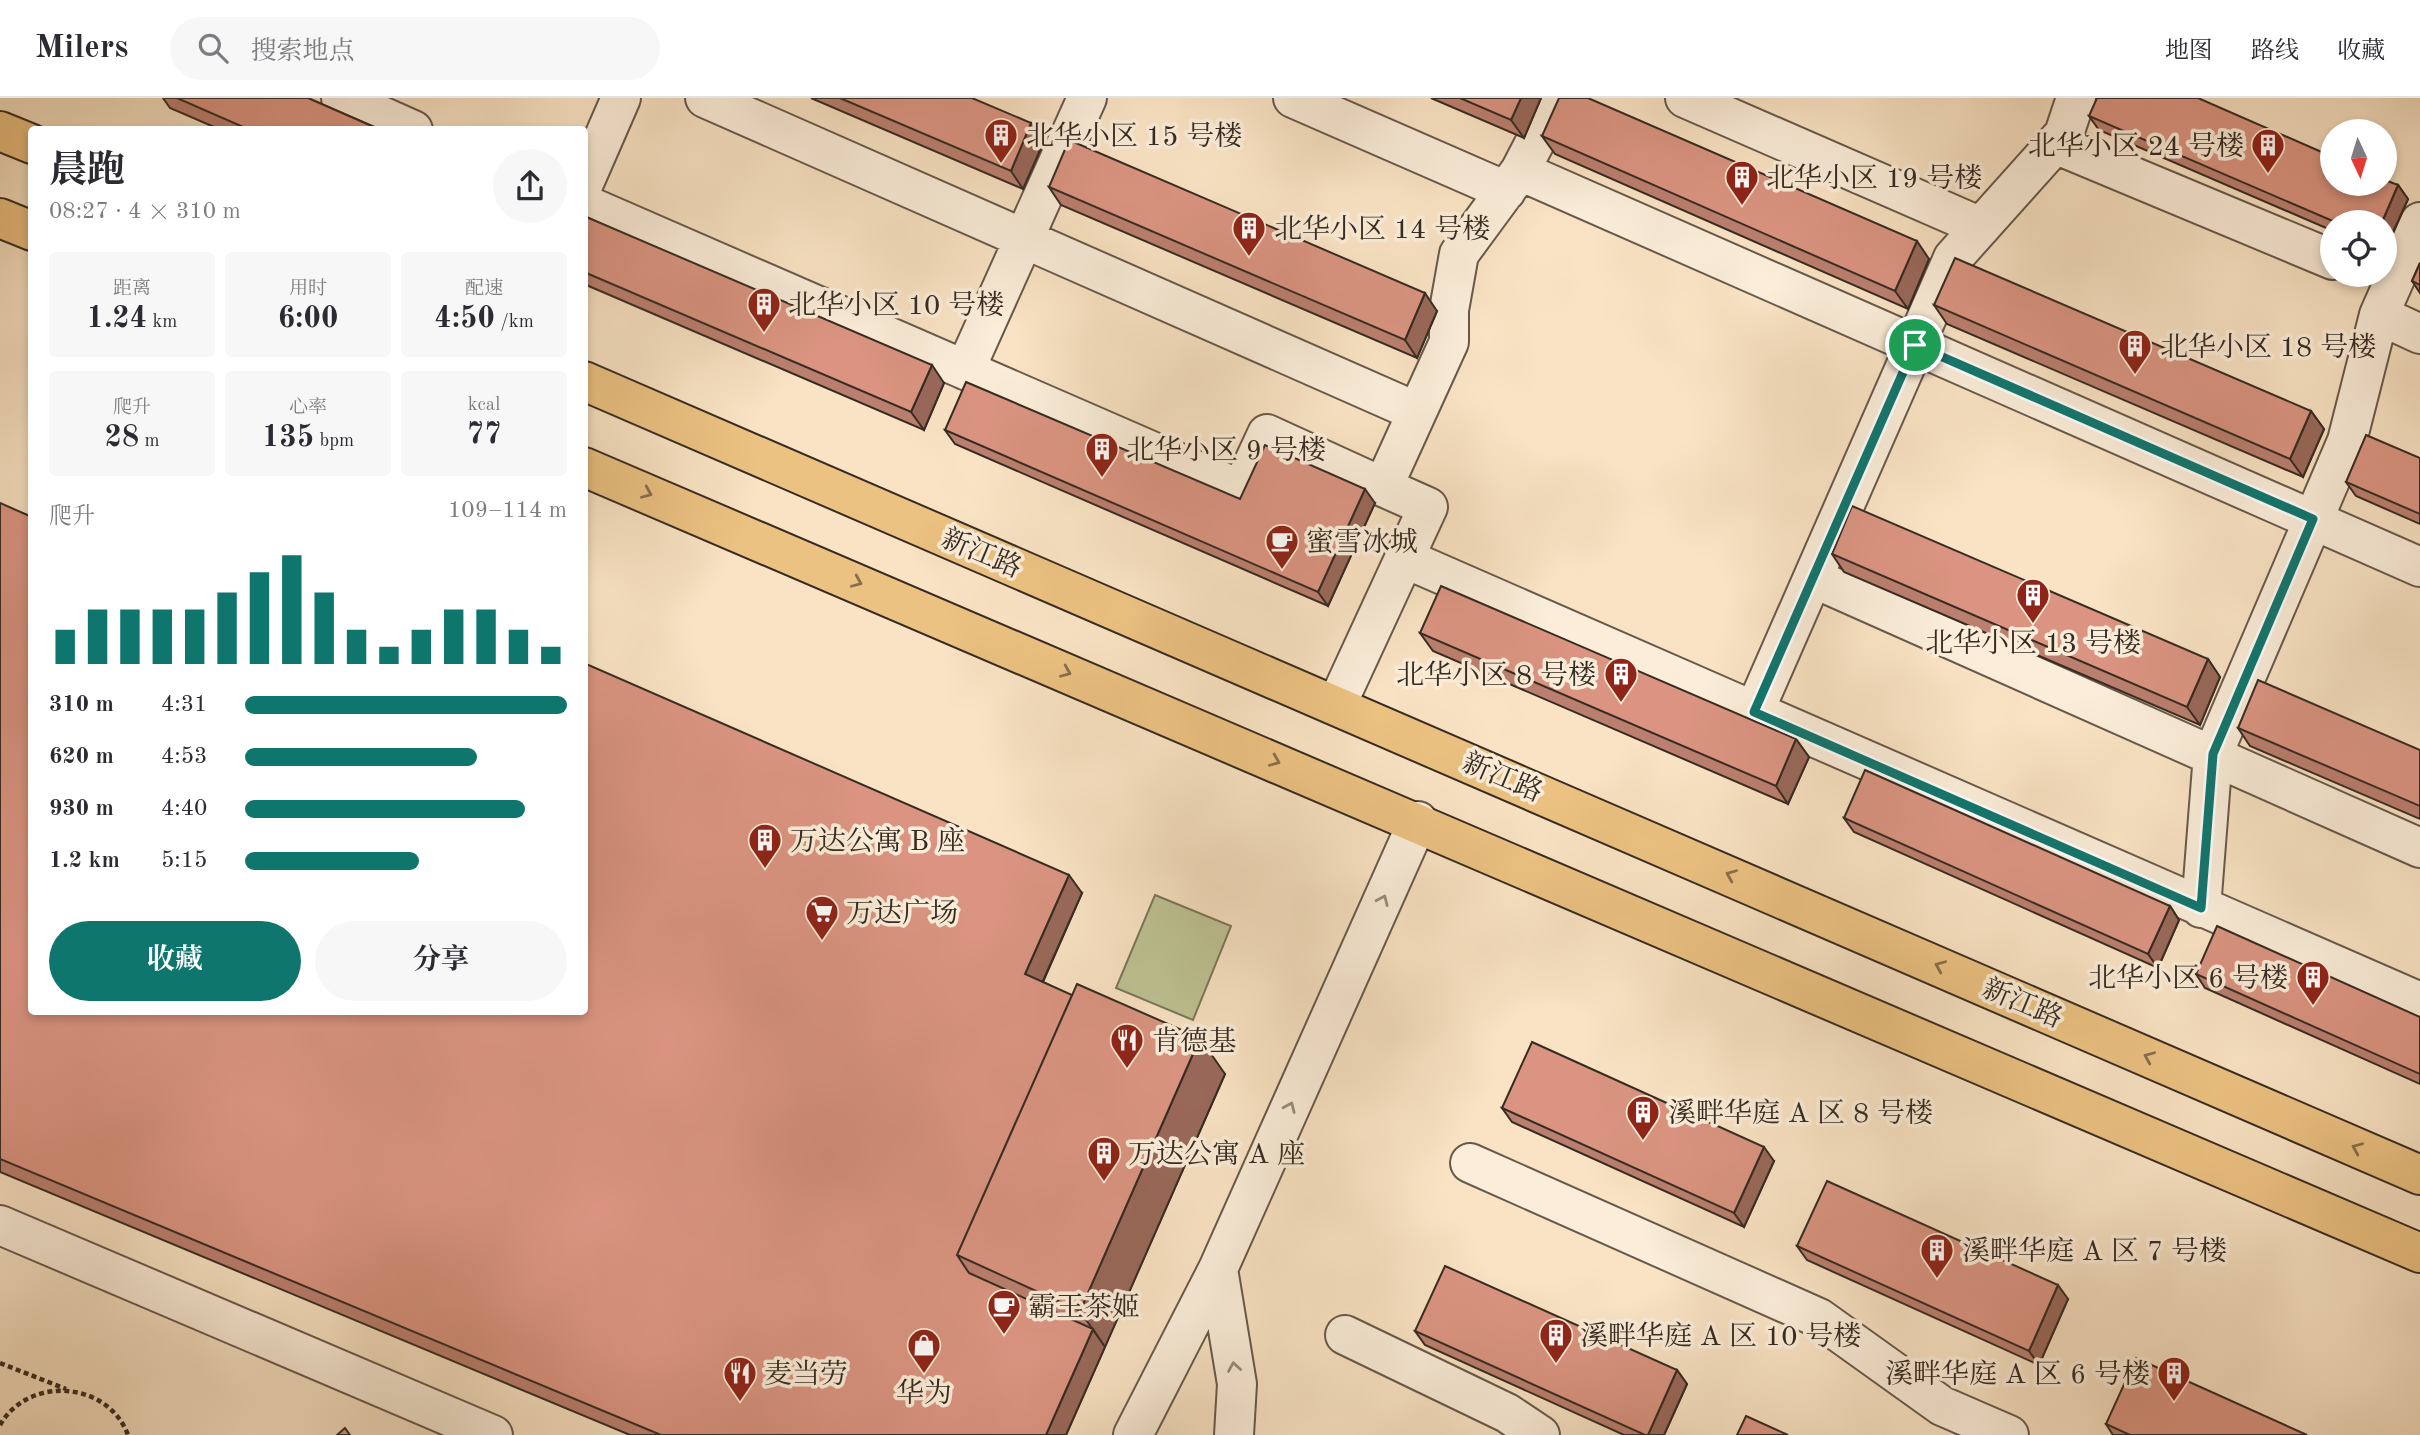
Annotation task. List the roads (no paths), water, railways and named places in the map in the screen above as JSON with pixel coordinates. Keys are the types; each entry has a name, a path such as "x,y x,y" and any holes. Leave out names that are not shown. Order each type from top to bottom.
{"main road":[{"path":"0,131 28,142"},
{"path":"0,218 28,229"},
{"name":"新江路","path":"588,383 1337,704 2420,1175"},
{"path":"588,469 1418,821 2420,1253"}],"street":[{"path":"341,98 404,126"},
{"path":"588,174 621,98"},
{"path":"705,98 1417,412"},
{"path":"965,370 1087,98"},
{"path":"1293,98 1513,181 1915,345 2420,567"},
{"path":"1382,487 1449,342 1449,310 1459,254 1513,181 1558,98"},
{"path":"1685,98 1981,227"},
{"path":"1754,712 1953,258 2064,134 2076,98"},
{"path":"2055,144 2320,255"},
{"path":"588,206 1241,491 1267,434 1428,507 1337,704"},
{"path":"2201,908 2213,754 2347,441 2380,292 2420,222"},
{"path":"2380,292 2420,334"},
{"path":"1404,558 2420,1002"},
{"path":"1813,578 2420,848"},
{"path":"1133,1435 1218,1269 1418,821"},
{"path":"1471,1163 1819,1318 1942,1405 2009,1435"},
{"path":"0,1225 493,1435"},
{"path":"1218,1269 1237,1384 1234,1435"},
{"path":"1345,1335 1507,1413 1541,1435"}],"place":[{"name":"北华小区 15 号楼","path":"1001,165"},
{"name":"北华小区 24 号楼","path":"2268,175"},
{"name":"北华小区 19 号楼","path":"1742,207"},
{"name":"北华小区 14 号楼","path":"1249,258"},
{"name":"北华小区 10 号楼","path":"764,334"},
{"name":"北华小区 18 号楼","path":"2135,376"},
{"name":"北华小区 9 号楼","path":"1102,479"},
{"name":"蜜雪冰城","path":"1282,571"},
{"name":"北华小区 13 号楼","path":"2033,625"},
{"name":"北华小区 8 号楼","path":"1621,704"},
{"name":"万达公寓 B 座","path":"765,870"},
{"name":"万达广场","path":"822,942"},
{"name":"北华小区 6 号楼","path":"2313,1007"},
{"name":"肯德基","path":"1127,1070"},
{"name":"溪畔华庭 A 区 8 号楼","path":"1643,1142"},
{"name":"万达公寓 A 座","path":"1104,1183"},
{"name":"溪畔华庭 A 区 7 号楼","path":"1937,1280"},
{"name":"霸王茶姬","path":"1004,1336"},
{"name":"溪畔华庭 A 区 10 号楼","path":"1556,1365"},
{"name":"华为","path":"924,1375"},
{"name":"麦当劳","path":"740,1403"},
{"name":"溪畔华庭 A 区 6 号楼","path":"2174,1403"}]}
